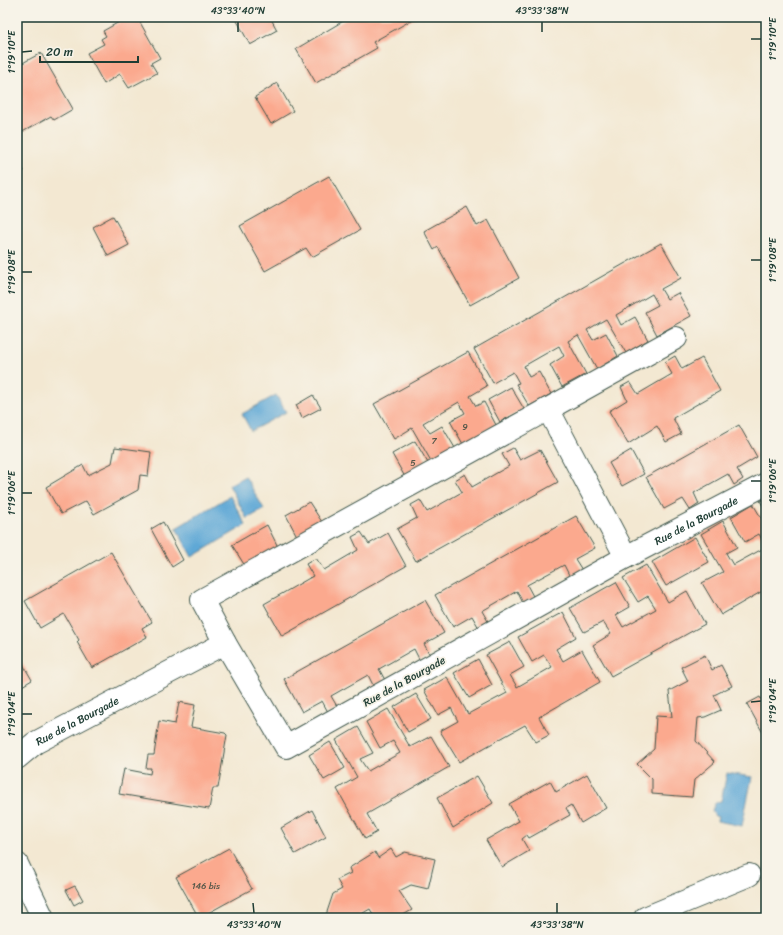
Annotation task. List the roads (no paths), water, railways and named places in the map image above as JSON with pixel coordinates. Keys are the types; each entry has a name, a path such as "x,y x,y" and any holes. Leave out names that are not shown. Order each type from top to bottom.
{"street":[{"name":"Rue de la Bourgade","path":"676,338 202,600 225,643 286,747 626,557 766,484"},
{"path":"548,409 626,557"},
{"name":"Rue de la Bourgade","path":"17,758 35,743 225,643"},
{"path":"17,864 44,918"},
{"path":"646,918 749,875"}],"water":[{"path":"276,395 286,412 251,431 242,414"},
{"path":"245,476 264,509 247,519 229,485"},
{"path":"230,496 246,525 192,557 176,528"},
{"path":"727,773 752,777 742,826 717,821 718,817 715,816 712,811 714,805 721,801"}]}
